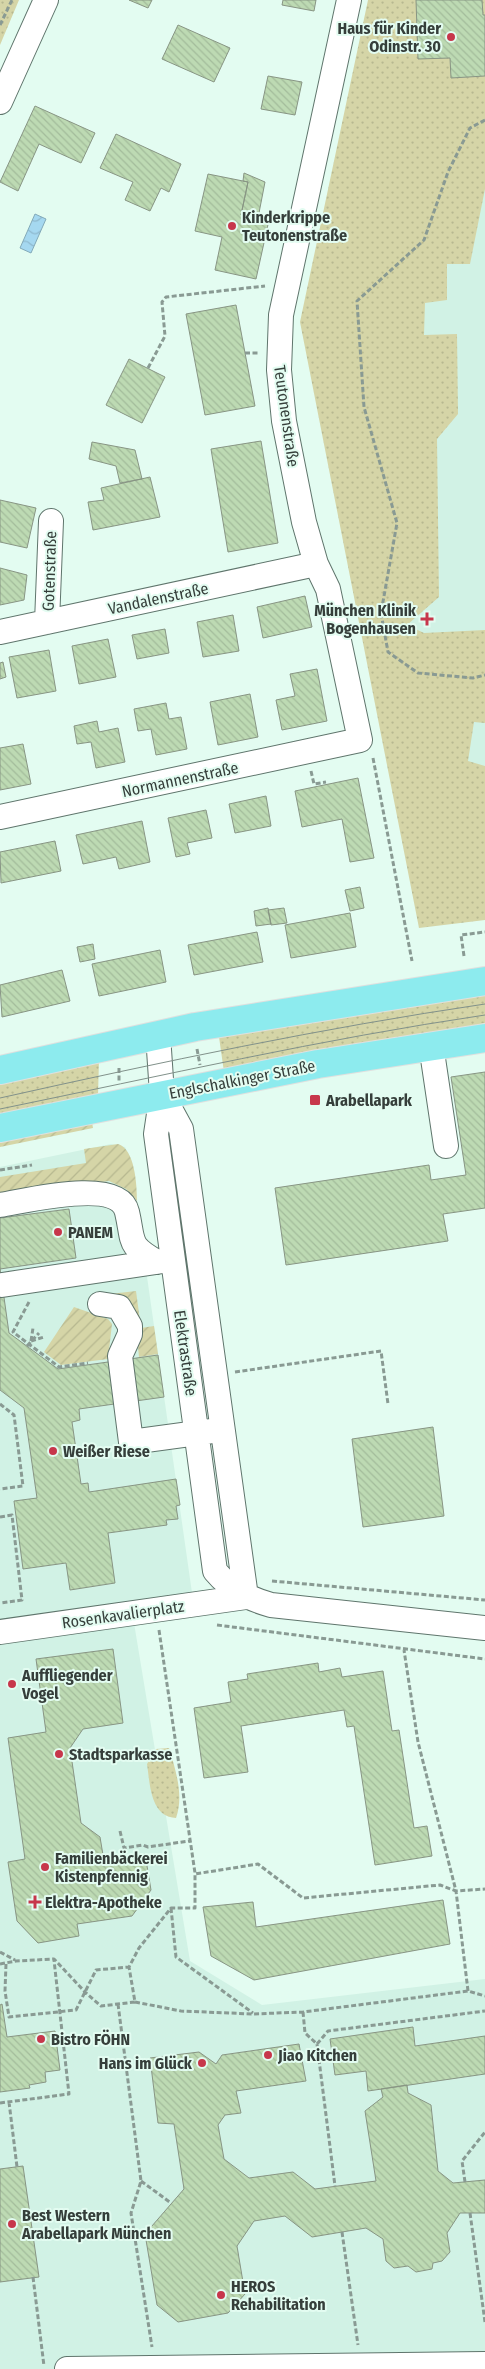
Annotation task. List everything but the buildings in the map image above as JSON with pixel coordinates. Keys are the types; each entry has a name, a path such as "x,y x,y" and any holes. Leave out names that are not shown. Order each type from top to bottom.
{"main road":[{"path":"0,1070 195,1027 485,981"},
{"name":"Englschalkinger Straße","path":"0,1128 203,1086 485,1038"}],"street":[{"path":"0,102 46,0"},
{"name":"Teutonenstraße","path":"349,0 282,315 278,370 284,420 304,522 316,564 328,589 360,740"},
{"name":"Gotenstraße","path":"48,622 51,521"},
{"name":"Vandalenstraße","path":"0,632 316,564"},
{"name":"Normannenstraße","path":"0,818 360,740"},
{"name":"Elektrastraße","path":"158,1035 162,1094 156,1134 165,1261 197,1433 215,1571 227,1585 246,1597 271,1605 485,1628"},
{"path":"431,1046 446,1146"},
{"name":"Elektrastraße","path":"162,1094 181,1129 197,1256 246,1597"},
{"path":"0,1205 72,1194 96,1193 114,1196 127,1210 132,1242 141,1253 165,1261"},
{"path":"109,1269 127,1253 132,1242"},
{"path":"2,1285 197,1256"},
{"path":"100,1304 119,1307 130,1326 130,1334 120,1356 131,1442 222,1429"},
{"name":"Rosenkavalierplatz","path":"0,1632 246,1597"},
{"path":"68,2369 485,2364"}],"path":[{"path":"0,25 12,0"},
{"path":"485,120 470,128 448,172 424,240 357,301 364,406 397,523 381,613 388,652 418,673 473,678 485,675"},
{"path":"148,368 165,336 162,302 166,297 274,285 287,289"},
{"path":"360,740 371,749 412,961"},
{"path":"464,956 461,935 485,932"},
{"path":"195,1027 203,1086"},
{"path":"119,1043 119,1104"},
{"path":"0,1170 32,1165"},
{"path":"35,1280 30,1300 13,1332 59,1367 88,1363"},
{"path":"29,1344 32,1328"},
{"path":"29,1344 38,1333"},
{"path":"29,1344 44,1337"},
{"path":"227,1373 380,1352 388,1404"},
{"path":"0,1404 14,1415 23,1486 0,1489"},
{"path":"0,1517 12,1515 22,1600 0,1603"},
{"path":"263,1580 485,1600"},
{"path":"156,1610 195,1874 195,1908 171,1908"},
{"path":"404,1650 418,1742 456,1891 468,1990"},
{"path":"120,1832 124,1848 143,1845 148,1847 189,1841"},
{"path":"195,1874 258,1864 303,1898 440,1885 456,1891 485,1889"},
{"path":"135,2002 129,1967 140,1948 171,1908"},
{"path":"171,1908 176,1957 253,2014"},
{"path":"0,1952 16,1961"},
{"path":"0,1964 16,1961 54,1959 101,2006 135,2002 180,2012 253,2014 303,2012 468,1990 485,1996"},
{"path":"0,2103 69,2094 54,1959"},
{"path":"6,1964 5,1991 9,2017 76,2010 96,1970 129,1967"},
{"path":"118,2004 141,2181 131,2213 152,2339 152,2368"},
{"path":"317,2044 328,2031 485,2011"},
{"path":"303,2012 305,2033 317,2044 335,2186"},
{"path":"9,2102 17,2167"},
{"path":"465,2182 462,2161 485,2132"},
{"path":"141,2181 171,2203"},
{"path":"470,2213 485,2322"},
{"path":"342,2232 355,2329"},
{"path":"33,2278 45,2369"}],"shaded area":[{"name":"München Klinik Bogenhausen","path":"485,104 485,916 313,322"},
{"path":"111,1144 125,1147 130,1157 195,1614 134,1623 190,1961 262,2005 485,1979 485,2369 0,2369 0,1167"}],"green space":[{"path":"0,0 19,0 0,45"},
{"name":"München Klinik Bogenhausen","path":"368,0 485,0 485,189 470,264 447,264 447,300 425,303 424,335 457,334 458,414 437,439 439,597 407,625 424,633 485,630 485,723 474,722 468,761 485,766 485,920 419,928 300,322"},
{"path":"485,993 485,1023 437,1035 224,1072 219,1037"},
{"path":"99,1059 98,1096 0,1117 0,1082"},
{"path":"92,1122 93,1128 0,1147 0,1141"},
{"path":"118,1144 124,1147 128,1153 134,1168 137,1201 126,1189 109,1181 0,1196 0,1177 86,1163 84,1149"},
{"path":"136,1291 141,1328 154,1326 158,1354 139,1357 136,1326 110,1294"},
{"path":"74,1307 108,1319 112,1324 108,1359 61,1365 44,1352"},
{"path":"169,1748 179,1792 176,1818 167,1816 156,1805 147,1764 156,1749"}],"water":[{"path":"35,214 46,219 31,253 20,248"}],"tram line":[{"path":"0,1098 242,1046 424,1013 485,1004"},
{"path":"0,1109 363,1035 485,1015"}],"place":[{"name":"Haus für Kinder Odinstr. 30","path":"451,37"},
{"name":"Kinderkrippe Teutonenstraße","path":"232,226"},
{"name":"München Klinik Bogenhausen","path":"427,619"},
{"name":"Arabellapark","path":"315,1100"},
{"name":"PANEM","path":"58,1232"},
{"name":"Weißer Riese","path":"53,1451"},
{"name":"Auffliegender Vogel","path":"12,1684"},
{"name":"Stadtsparkasse","path":"59,1754"},
{"name":"Familienbäckerei Kistenpfennig","path":"45,1867"},
{"name":"Elektra-Apotheke","path":"35,1902"},
{"name":"Bistro FÖHN","path":"41,2039"},
{"name":"Jiao Kitchen","path":"268,2055"},
{"name":"Hans im Glück","path":"202,2063"},
{"name":"Best Western Arabellapark München","path":"12,2224"},
{"name":"HEROS Rehabilitation","path":"221,2295"}]}
